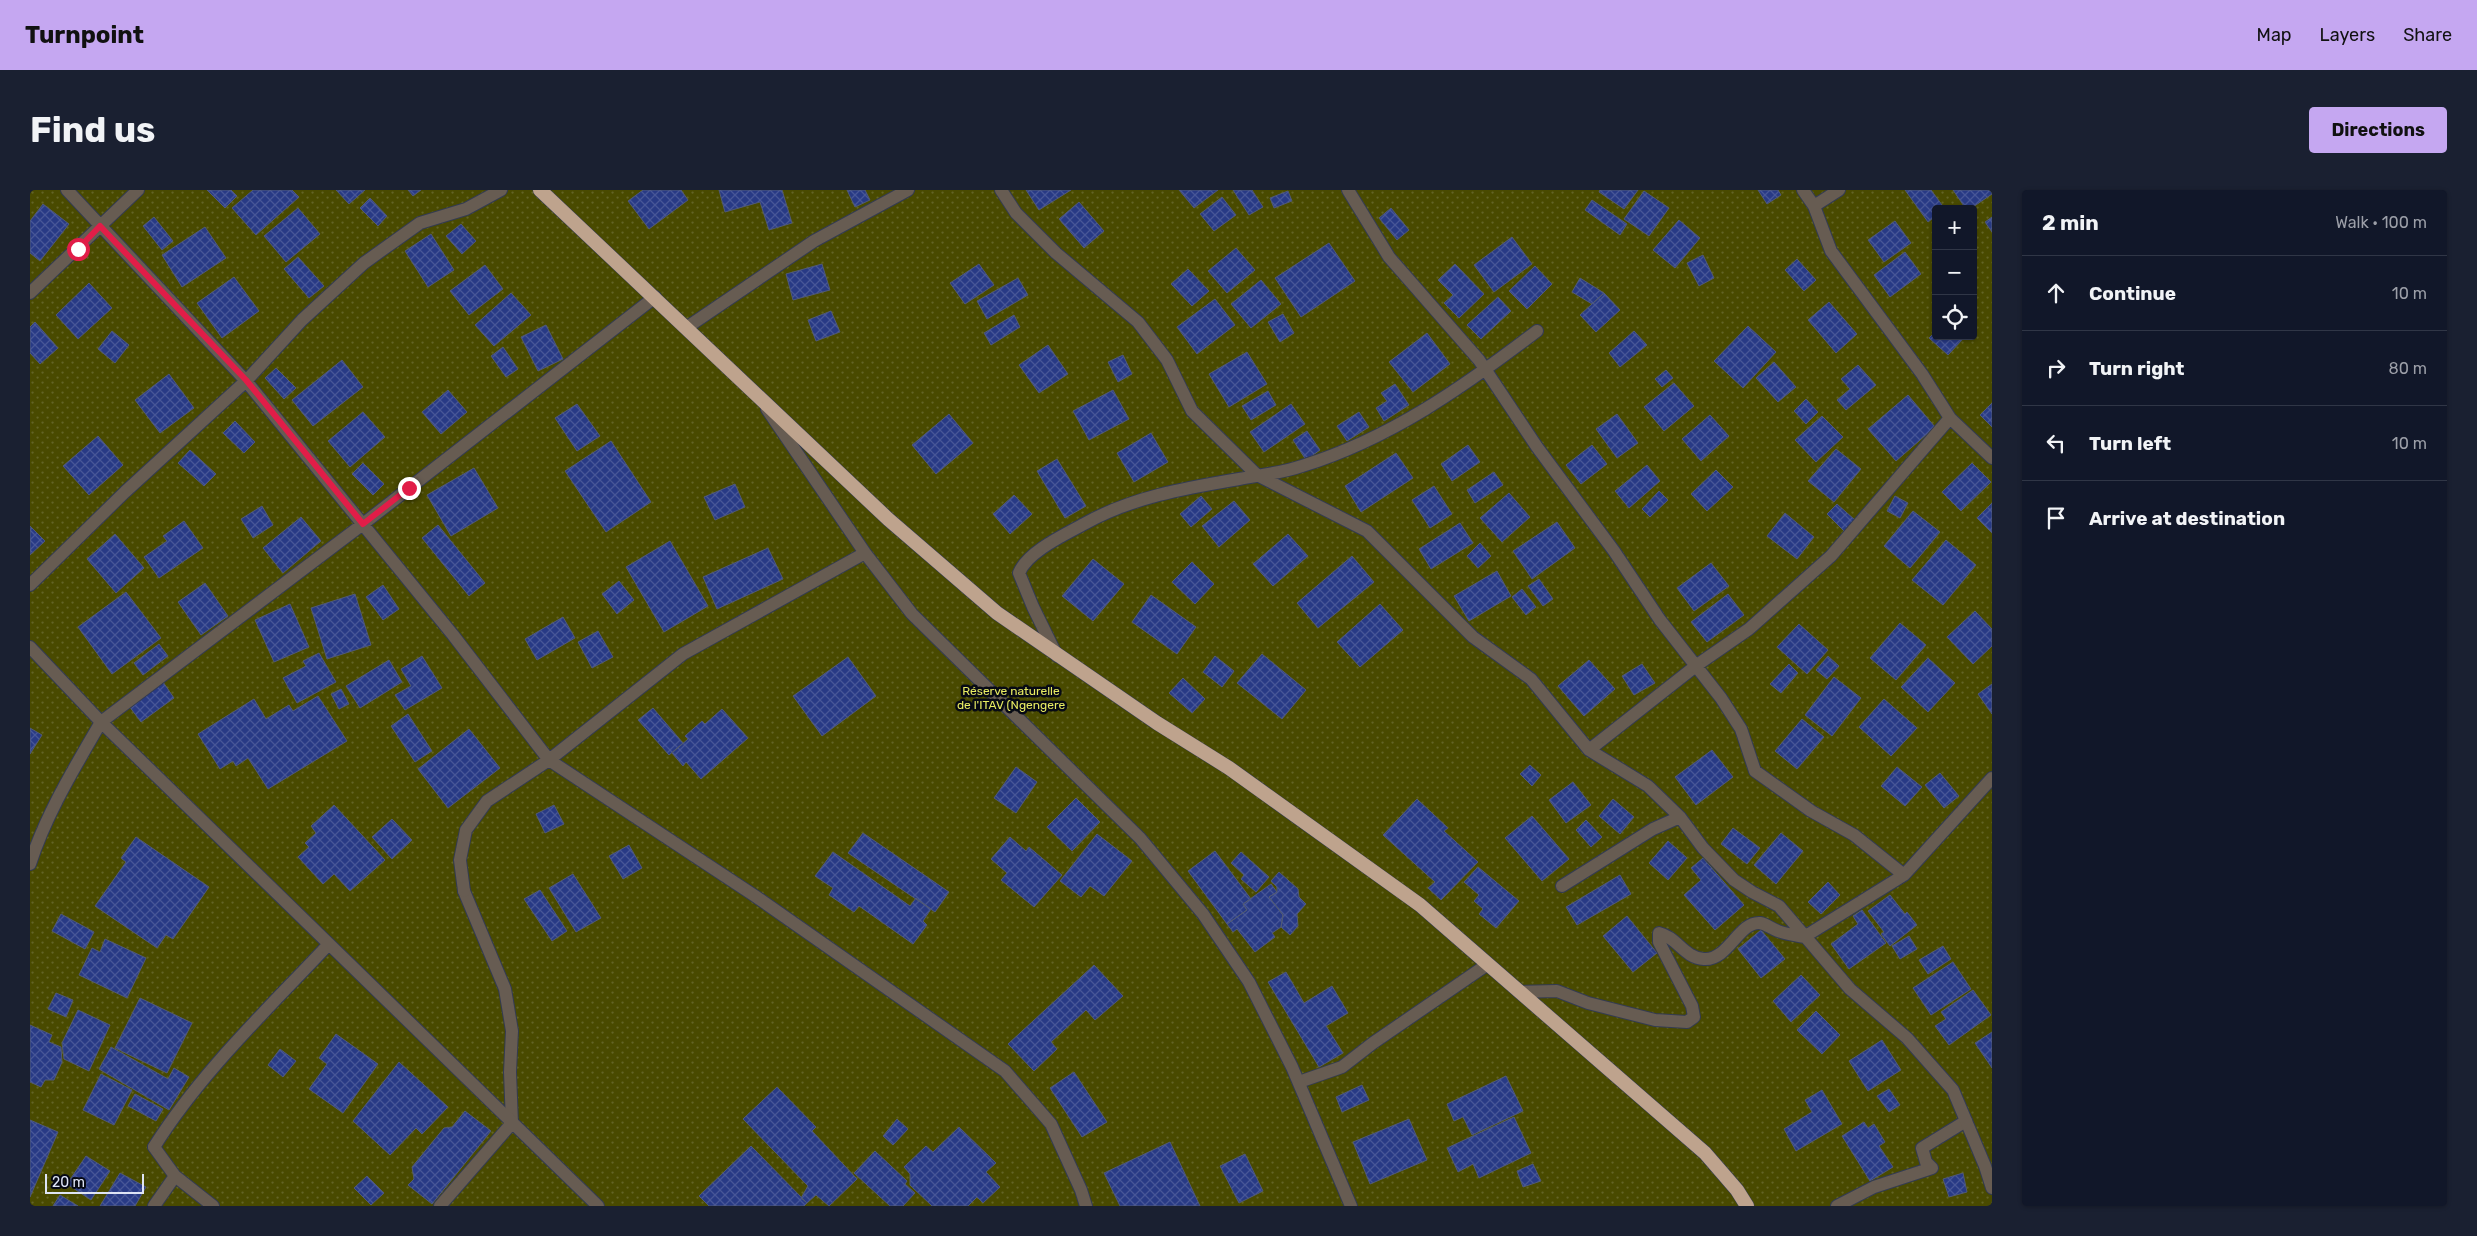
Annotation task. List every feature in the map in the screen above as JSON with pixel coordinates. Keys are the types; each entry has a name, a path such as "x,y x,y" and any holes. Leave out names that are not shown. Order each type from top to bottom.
{"highway":[{"path":"540,190 754,390 888,519 997,613 1057,656 1229,768 1420,905 1705,1153 1737,1190 1747,1206"}],"street":[{"path":"67,190 246,380 453,634 549,760 755,896 1005,1071 1051,1124 1081,1190 1086,1206"},
{"path":"30,293 138,190"},
{"path":"30,585 125,492 246,380 302,320 364,263 420,223 466,209 500,190"},
{"path":"686,328 814,241 908,190"},
{"path":"1001,190 1016,213 1056,253 1138,322 1167,360 1192,411 1257,475 1367,531 1473,637 1531,680 1589,750 1648,786 1680,817 1703,848 1734,880 1779,906 1850,989 1907,1038 1953,1090 1985,1166 1992,1188"},
{"path":"1348,190 1389,257 1485,371 1660,620 1697,665 1741,729 1755,771 1811,811 1854,835 1904,875"},
{"path":"1803,190 1814,206 1830,251 1922,374 1950,418 1992,458"},
{"path":"1814,206 1839,190"},
{"path":"30,864 37,843 69,778 101,722 363,524 655,297"},
{"path":"1057,656 1032,606 1019,573 1023,564 1050,544 1092,520 1150,496 1302,467 1351,448 1419,414 1485,371 1537,331"},
{"path":"754,390 865,553 912,614 1140,838 1203,914 1249,982 1299,1082 1351,1206"},
{"path":"1589,750 1697,665 1749,629 1830,556 1950,418"},
{"path":"440,1206 512,1123 510,1072 512,1030 505,989 464,891 460,860 466,830 488,801 549,760 683,654 865,553"},
{"path":"30,646 101,722 598,1206"},
{"path":"1519,992 1557,991 1588,1003 1655,1020 1688,1022 1694,1017 1692,1006 1659,942 1659,933 1666,934 1691,958 1707,960 1720,954 1750,924 1761,923 1778,931 1804,937 1904,875 1992,778"},
{"path":"1562,886 1653,829 1680,817"},
{"path":"213,1206 175,1176 154,1147 175,1114 226,1054 328,945"},
{"path":"1299,1082 1342,1067 1373,1043 1488,964"},
{"path":"1837,1206 1874,1188 1932,1168 1926,1162 1922,1148 1966,1121"},
{"path":"154,1206 175,1176"}],"green space":[{"name":"Réserve naturelle de l'ITAV (Ngengere","path":"30,190 1992,190 1992,1206 30,1206"}],"building":[{"path":"207,190 231,190 237,196 225,208"},
{"path":"253,190 292,190 299,197 256,235 232,208"},
{"path":"336,190 365,190 349,204"},
{"path":"408,190 421,190 413,196"},
{"path":"643,190 681,190 688,200 649,229 628,201"},
{"path":"719,190 782,190 792,223 769,230 760,202 725,212"},
{"path":"847,190 865,190 870,200 855,207"},
{"path":"1026,190 1071,190 1039,210"},
{"path":"1179,190 1218,190 1194,208"},
{"path":"1233,190 1252,190 1263,207 1249,215"},
{"path":"1600,190 1638,190 1624,209 1599,192"},
{"path":"1758,190 1778,190 1781,195 1767,204"},
{"path":"1905,190 1931,190 1942,205 1932,205 1932,219 1928,222"},
{"path":"1953,190 1992,190 1992,194 1976,205 1963,205"},
{"path":"1288,191 1292,201 1274,208 1270,198"},
{"path":"1644,191 1669,208 1649,236 1624,219"},
{"path":"1222,197 1236,215 1214,231 1200,214"},
{"path":"370,198 387,216 378,226 360,208"},
{"path":"1592,200 1627,224 1620,235 1585,210"},
{"path":"1079,202 1104,231 1084,248 1059,219"},
{"path":"43,204 69,224 40,261 30,253 30,221"},
{"path":"298,208 320,234 286,262 264,236"},
{"path":"1391,208 1409,230 1397,240 1379,218"},
{"path":"154,217 173,241 162,250 143,226"},
{"path":"1992,217 1992,232 1985,222"},
{"path":"1679,220 1700,238 1675,268 1653,250"},
{"path":"1895,221 1911,243 1884,262 1868,240"},
{"path":"461,224 476,241 462,254 446,236"},
{"path":"205,227 226,258 182,287 162,255"},
{"path":"431,234 454,270 428,287 405,251"},
{"path":"1512,237 1532,264 1494,292 1474,265"},
{"path":"1329,243 1355,281 1301,317 1275,278"},
{"path":"1236,248 1255,270 1227,293 1208,271"},
{"path":"1905,252 1921,274 1890,297 1874,275"},
{"path":"1703,255 1714,278 1699,286 1687,263"},
{"path":"298,257 324,286 309,298 284,269"},
{"path":"1797,259 1816,280 1804,291 1785,270"},
{"path":"822,264 830,290 793,300 786,274"},
{"path":"979,264 994,285 965,304 950,283"},
{"path":"1455,264 1484,294 1459,318 1444,303 1453,295 1438,280"},
{"path":"485,265 503,289 469,315 450,291"},
{"path":"1535,266 1552,284 1527,309 1509,291"},
{"path":"1188,269 1209,291 1192,306 1171,284"},
{"path":"234,277 259,311 222,338 197,303"},
{"path":"1018,278 1028,295 987,319 977,301"},
{"path":"1580,278 1604,293 1592,304 1572,292"},
{"path":"1261,280 1281,304 1251,328 1231,304"},
{"path":"89,283 112,308 78,339 56,315"},
{"path":"511,293 531,315 494,346 475,325"},
{"path":"1604,293 1620,310 1596,332 1580,315"},
{"path":"1498,297 1511,311 1481,339 1467,325"},
{"path":"1215,299 1235,325 1197,354 1177,327"},
{"path":"1829,302 1857,334 1836,353 1808,320"},
{"path":"831,311 840,332 816,341 808,320"},
{"path":"1283,314 1294,333 1280,342 1268,322"},
{"path":"1014,315 1020,327 991,345 984,333"},
{"path":"35,322 58,348 40,364 30,353 30,327"},
{"path":"546,325 563,359 538,371 521,337"},
{"path":"1748,326 1776,352 1743,388 1714,361"},
{"path":"112,331 129,345 115,363 98,349"},
{"path":"1634,331 1647,345 1620,367 1609,353"},
{"path":"1427,333 1450,364 1413,392 1389,362"},
{"path":"1932,335 1932,340 1962,340 1948,355 1929,338"},
{"path":"1048,345 1068,374 1039,393 1019,365"},
{"path":"503,347 518,369 506,377 491,356"},
{"path":"1247,352 1267,384 1229,407 1209,374"},
{"path":"1123,355 1132,374 1118,382 1108,362"},
{"path":"342,360 363,387 313,426 292,400"},
{"path":"1774,362 1796,387 1778,402 1756,378"},
{"path":"1858,365 1876,385 1846,410 1837,400 1850,389 1841,379"},
{"path":"276,368 296,388 284,399 265,378"},
{"path":"1666,370 1673,378 1662,387 1655,379"},
{"path":"169,374 194,408 160,433 135,400"},
{"path":"1674,383 1694,406 1664,431 1644,407"},
{"path":"1395,384 1409,405 1384,421 1376,408 1387,401 1381,393"},
{"path":"448,390 467,412 441,434 422,412"},
{"path":"1113,390 1129,419 1089,440 1073,411"},
{"path":"1268,391 1276,405 1251,420 1242,406"},
{"path":"1908,395 1935,427 1896,461 1868,429"},
{"path":"1806,399 1818,412 1806,424 1794,411"},
{"path":"1992,403 1992,427 1980,415"},
{"path":"577,404 600,436 577,451 555,418"},
{"path":"1291,404 1305,424 1264,452 1250,432"},
{"path":"363,412 385,437 350,467 328,441"},
{"path":"1359,412 1369,427 1347,441 1337,426"},
{"path":"949,414 973,443 936,474 912,445"},
{"path":"1617,414 1638,443 1617,458 1596,429"},
{"path":"1710,415 1729,436 1701,461 1682,439"},
{"path":"1822,416 1843,437 1816,462 1795,440"},
{"path":"235,421 255,442 244,453 223,433"},
{"path":"1307,431 1320,450 1306,460 1293,440"},
{"path":"1151,433 1168,462 1134,482 1117,453"},
{"path":"98,436 123,465 89,495 63,466"},
{"path":"611,441 651,502 606,532 565,471"},
{"path":"1468,445 1480,462 1452,481 1441,464"},
{"path":"1592,445 1607,464 1581,484 1566,465"},
{"path":"1836,449 1861,469 1834,502 1808,481"},
{"path":"190,450 216,474 204,486 178,463"},
{"path":"1396,453 1413,478 1361,512 1345,486"},
{"path":"1057,459 1086,506 1065,518 1037,471"},
{"path":"363,463 384,484 373,495 352,474"},
{"path":"1972,463 1991,482 1961,511 1942,492"},
{"path":"1647,465 1660,481 1629,508 1615,491"},
{"path":"474,468 498,508 451,536 427,495"},
{"path":"1716,470 1733,487 1707,511 1691,494"},
{"path":"1494,472 1503,485 1475,503 1467,490"},
{"path":"735,484 745,507 715,520 704,497"},
{"path":"1434,486 1452,514 1430,528 1412,500"},
{"path":"1659,491 1668,500 1650,517 1642,509"},
{"path":"1509,493 1530,517 1502,542 1480,518"},
{"path":"1014,495 1032,514 1010,534 993,514"},
{"path":"1201,496 1212,509 1191,527 1180,514"},
{"path":"1895,496 1908,503 1900,518 1887,511"},
{"path":"1234,501 1250,520 1219,547 1202,526"},
{"path":"1992,503 1992,533 1977,518"},
{"path":"1837,504 1855,520 1844,531 1827,514"},
{"path":"262,506 273,525 253,538 241,519"},
{"path":"1913,511 1940,532 1910,568 1884,546"},
{"path":"1785,513 1814,537 1797,559 1767,536"},
{"path":"301,517 321,541 283,573 263,548"},
{"path":"184,521 203,548 159,578 144,557 167,541 163,536"},
{"path":"1557,522 1575,548 1532,579 1513,551"},
{"path":"1460,523 1473,543 1431,569 1419,549"},
{"path":"438,525 485,583 469,596 422,538"},
{"path":"30,526 45,541 30,555"},
{"path":"115,534 144,568 116,593 87,559"},
{"path":"1288,534 1308,556 1273,586 1253,564"},
{"path":"1946,540 1976,565 1943,605 1912,580"},
{"path":"670,541 708,606 664,632 626,567"},
{"path":"1480,543 1491,556 1478,568 1467,556"},
{"path":"768,548 783,579 717,609 703,577"},
{"path":"1352,556 1374,582 1318,628 1297,603"},
{"path":"1093,559 1124,584 1093,621 1062,596"},
{"path":"1192,562 1214,584 1195,604 1172,582"},
{"path":"1711,563 1729,586 1694,611 1677,588"},
{"path":"1497,571 1511,596 1469,621 1454,596"},
{"path":"1539,579 1553,599 1543,606 1528,586"},
{"path":"619,581 634,600 617,614 602,594"},
{"path":"205,583 228,616 201,635 178,602"},
{"path":"383,585 399,609 383,620 366,597"},
{"path":"1522,589 1536,607 1526,615 1512,597"},
{"path":"126,592 161,638 112,674 78,627"},
{"path":"355,594 371,645 327,659 311,608"},
{"path":"1728,594 1744,615 1707,642 1691,622"},
{"path":"1151,595 1196,627 1177,654 1132,622"},
{"path":"290,604 309,647 274,662 255,620"},
{"path":"1380,604 1403,630 1360,667 1337,642"},
{"path":"1975,611 1992,629 1992,646 1973,664 1947,637"},
{"path":"563,617 575,638 537,660 525,639"},
{"path":"1900,623 1926,645 1896,680 1870,658"},
{"path":"1799,624 1828,650 1807,674 1777,647"},
{"path":"598,631 613,657 592,668 578,642"},
{"path":"159,644 168,656 143,675 134,663"},
{"path":"319,653 336,682 297,703 283,678 306,666 303,661"},
{"path":"1262,654 1306,690 1282,719 1237,683"},
{"path":"422,656 442,688 405,710 395,695 411,686 401,669"},
{"path":"1215,656 1234,671 1222,687 1203,672"},
{"path":"1828,656 1839,666 1827,679 1816,670"},
{"path":"848,657 876,696 822,736 793,696"},
{"path":"1928,658 1955,683 1928,712 1901,687"},
{"path":"389,660 402,682 360,708 346,686"},
{"path":"1589,660 1615,689 1584,716 1558,686"},
{"path":"1642,664 1655,683 1634,695 1622,676"},
{"path":"1789,664 1798,673 1781,693 1770,684"},
{"path":"1834,677 1861,698 1832,736 1805,715"},
{"path":"1183,678 1205,699 1192,713 1169,693"},
{"path":"163,682 174,698 141,722 129,706"},
{"path":"1992,684 1992,714 1978,694"},
{"path":"341,689 349,704 339,709 331,694"},
{"path":"318,696 347,741 268,789 248,758 236,766 233,761 220,769 198,734 254,699 266,719 289,705 293,711"},
{"path":"1884,699 1917,728 1891,756 1859,727"},
{"path":"653,708 683,743 669,755 638,720"},
{"path":"722,709 748,738 701,779 686,762 683,766 672,753 688,739 685,736 702,721 705,724"},
{"path":"408,714 432,751 415,762 391,726"},
{"path":"1802,719 1824,737 1797,769 1775,751"},
{"path":"30,728 42,735 30,754"},
{"path":"469,729 500,768 448,808 418,769"},
{"path":"1712,750 1733,777 1696,805 1675,777"},
{"path":"1530,765 1541,775 1532,786 1520,774"},
{"path":"1016,767 1037,782 1016,813 994,798"},
{"path":"1897,767 1922,787 1905,806 1881,786"},
{"path":"1940,773 1959,796 1944,808 1925,785"},
{"path":"1573,782 1591,805 1566,823 1549,800"},
{"path":"1076,798 1100,822 1072,851 1047,827"},
{"path":"1417,799 1448,828 1444,831 1478,862 1441,900 1428,888 1435,882 1383,835"},
{"path":"1613,799 1634,817 1620,834 1599,816"},
{"path":"334,805 385,860 350,891 334,874 323,884 298,857 309,847 305,843 316,833 311,826"},
{"path":"554,805 564,824 545,833 536,814"},
{"path":"1532,816 1569,859 1542,881 1505,838"},
{"path":"392,819 412,840 392,859 372,837"},
{"path":"1586,820 1602,837 1591,847 1576,830"},
{"path":"1733,828 1760,848 1747,864 1721,844"},
{"path":"863,833 949,892 935,912 848,853"},
{"path":"1781,833 1803,851 1776,884 1754,865"},
{"path":"1097,834 1132,861 1104,896 1090,886 1081,897 1060,881"},
{"path":"136,837 209,887 173,939 166,935 157,948 95,906 126,862 121,858"},
{"path":"1010,837 1026,851 1029,847 1062,875 1034,907 1001,880 1007,873 991,859"},
{"path":"1668,841 1687,858 1668,880 1649,863"},
{"path":"629,845 642,868 623,879 609,856"},
{"path":"1215,851 1251,899 1243,904 1247,910 1227,924 1188,871"},
{"path":"833,852 910,906 916,898 931,909 923,921 927,925 913,944 859,906 854,912 829,895 833,888 815,876"},
{"path":"1241,852 1269,877 1256,892 1241,879 1244,875 1231,863"},
{"path":"1703,858 1744,905 1715,930 1684,895 1701,880 1691,868"},
{"path":"1478,867 1519,901 1496,928 1479,914 1483,909 1474,901 1479,895 1464,882"},
{"path":"1279,872 1298,889 1299,897 1306,904 1297,914 1298,926 1290,935 1281,927 1283,915 1269,897 1277,892 1277,887 1271,881"},
{"path":"573,874 601,918 576,932 549,888"},
{"path":"1620,875 1631,894 1577,925 1566,907"},
{"path":"1828,882 1840,895 1821,914 1808,902"},
{"path":"1271,884 1277,892 1269,897 1283,915 1281,927 1272,933 1275,937 1255,952 1237,929 1233,932 1227,924 1247,910 1243,904"},
{"path":"540,890 567,931 552,941 524,899"},
{"path":"1890,895 1905,914 1907,912 1917,925 1890,946 1881,934 1884,932 1868,911"},
{"path":"1862,910 1886,943 1849,969 1831,944 1858,924 1853,916"},
{"path":"61,914 94,932 85,949 52,931"},
{"path":"1627,916 1657,953 1633,972 1603,936"},
{"path":"1761,930 1785,959 1761,978 1738,949"},
{"path":"1909,936 1917,949 1900,959 1892,946"},
{"path":"105,939 146,958 127,998 79,975 92,948 100,952"},
{"path":"1943,946 1951,959 1928,974 1919,960"},
{"path":"1953,962 1971,989 1931,1015 1913,988"},
{"path":"1094,965 1123,996 1095,1020 1086,1010 1051,1042 1057,1049 1034,1071 1008,1044"},
{"path":"1286,972 1304,1003 1332,986 1348,1013 1326,1026 1343,1053 1319,1067 1268,982"},
{"path":"1801,975 1820,995 1791,1022 1773,1001"},
{"path":"1973,990 1991,1015 1949,1045 1935,1026 1946,1019 1941,1012"},
{"path":"56,993 73,1000 66,1017 48,1009"},
{"path":"140,998 192,1023 167,1073 115,1048"},
{"path":"78,1010 110,1025 89,1071 64,1059 62,1043"},
{"path":"1816,1011 1840,1035 1822,1054 1797,1030"},
{"path":"30,1025 52,1035 49,1042 61,1047 62,1062 54,1080 45,1080 41,1087 30,1082"},
{"path":"1992,1032 1992,1068 1975,1043"},
{"path":"336,1034 378,1064 343,1113 309,1089 327,1064 319,1058"},
{"path":"1882,1040 1901,1070 1868,1091 1849,1061"},
{"path":"111,1047 168,1079 174,1068 189,1077 169,1110 99,1069"},
{"path":"280,1049 296,1061 283,1077 268,1065"},
{"path":"399,1062 448,1107 422,1134 416,1128 390,1155 353,1121"},
{"path":"1074,1072 1107,1122 1082,1137 1050,1088"},
{"path":"101,1074 132,1090 114,1125 83,1110"},
{"path":"1506,1076 1523,1111 1472,1135 1463,1117 1454,1121 1447,1104"},
{"path":"1362,1085 1369,1100 1342,1112 1336,1097"},
{"path":"777,1087 816,1127 812,1131 857,1179 829,1206 816,1195 807,1203 801,1198 808,1186 743,1119"},
{"path":"1889,1089 1900,1105 1889,1112 1877,1096"},
{"path":"1822,1090 1842,1124 1796,1151 1784,1129 1812,1112 1805,1100"},
{"path":"135,1094 163,1109 156,1121 128,1106"},
{"path":"465,1111 491,1131 432,1204 408,1185 414,1179 412,1167 444,1128 452,1127"},
{"path":"1514,1117 1531,1153 1479,1178 1473,1164 1458,1172 1447,1148"},
{"path":"897,1119 908,1129 893,1145 883,1136"},
{"path":"1409,1119 1427,1160 1370,1184 1353,1142"},
{"path":"30,1120 58,1132 30,1197"},
{"path":"1864,1122 1868,1128 1874,1124 1885,1142 1879,1146 1893,1167 1870,1181 1842,1136"},
{"path":"959,1127 996,1163 986,1172 1000,1187 983,1203 977,1197 968,1206 932,1206 910,1185 910,1174 904,1167 926,1146 933,1152"},
{"path":"1170,1142 1200,1206 1120,1206 1104,1173"},
{"path":"751,1146 807,1203 804,1206 709,1206 699,1196"},
{"path":"875,1151 907,1181 905,1184 915,1193 903,1206 890,1206 854,1173"},
{"path":"1245,1154 1263,1191 1239,1203 1220,1166"},
{"path":"86,1156 110,1171 91,1200 67,1184"},
{"path":"1533,1164 1541,1181 1523,1187 1517,1171"},
{"path":"120,1173 146,1187 135,1206 100,1206"},
{"path":"1963,1173 1967,1192 1949,1197 1943,1179"},
{"path":"367,1176 384,1193 371,1205 354,1188"},
{"path":"60,1195 78,1206 53,1206"}],"route":[{"path":"78,249 100,226 246,380 363,524 409,488"}]}
